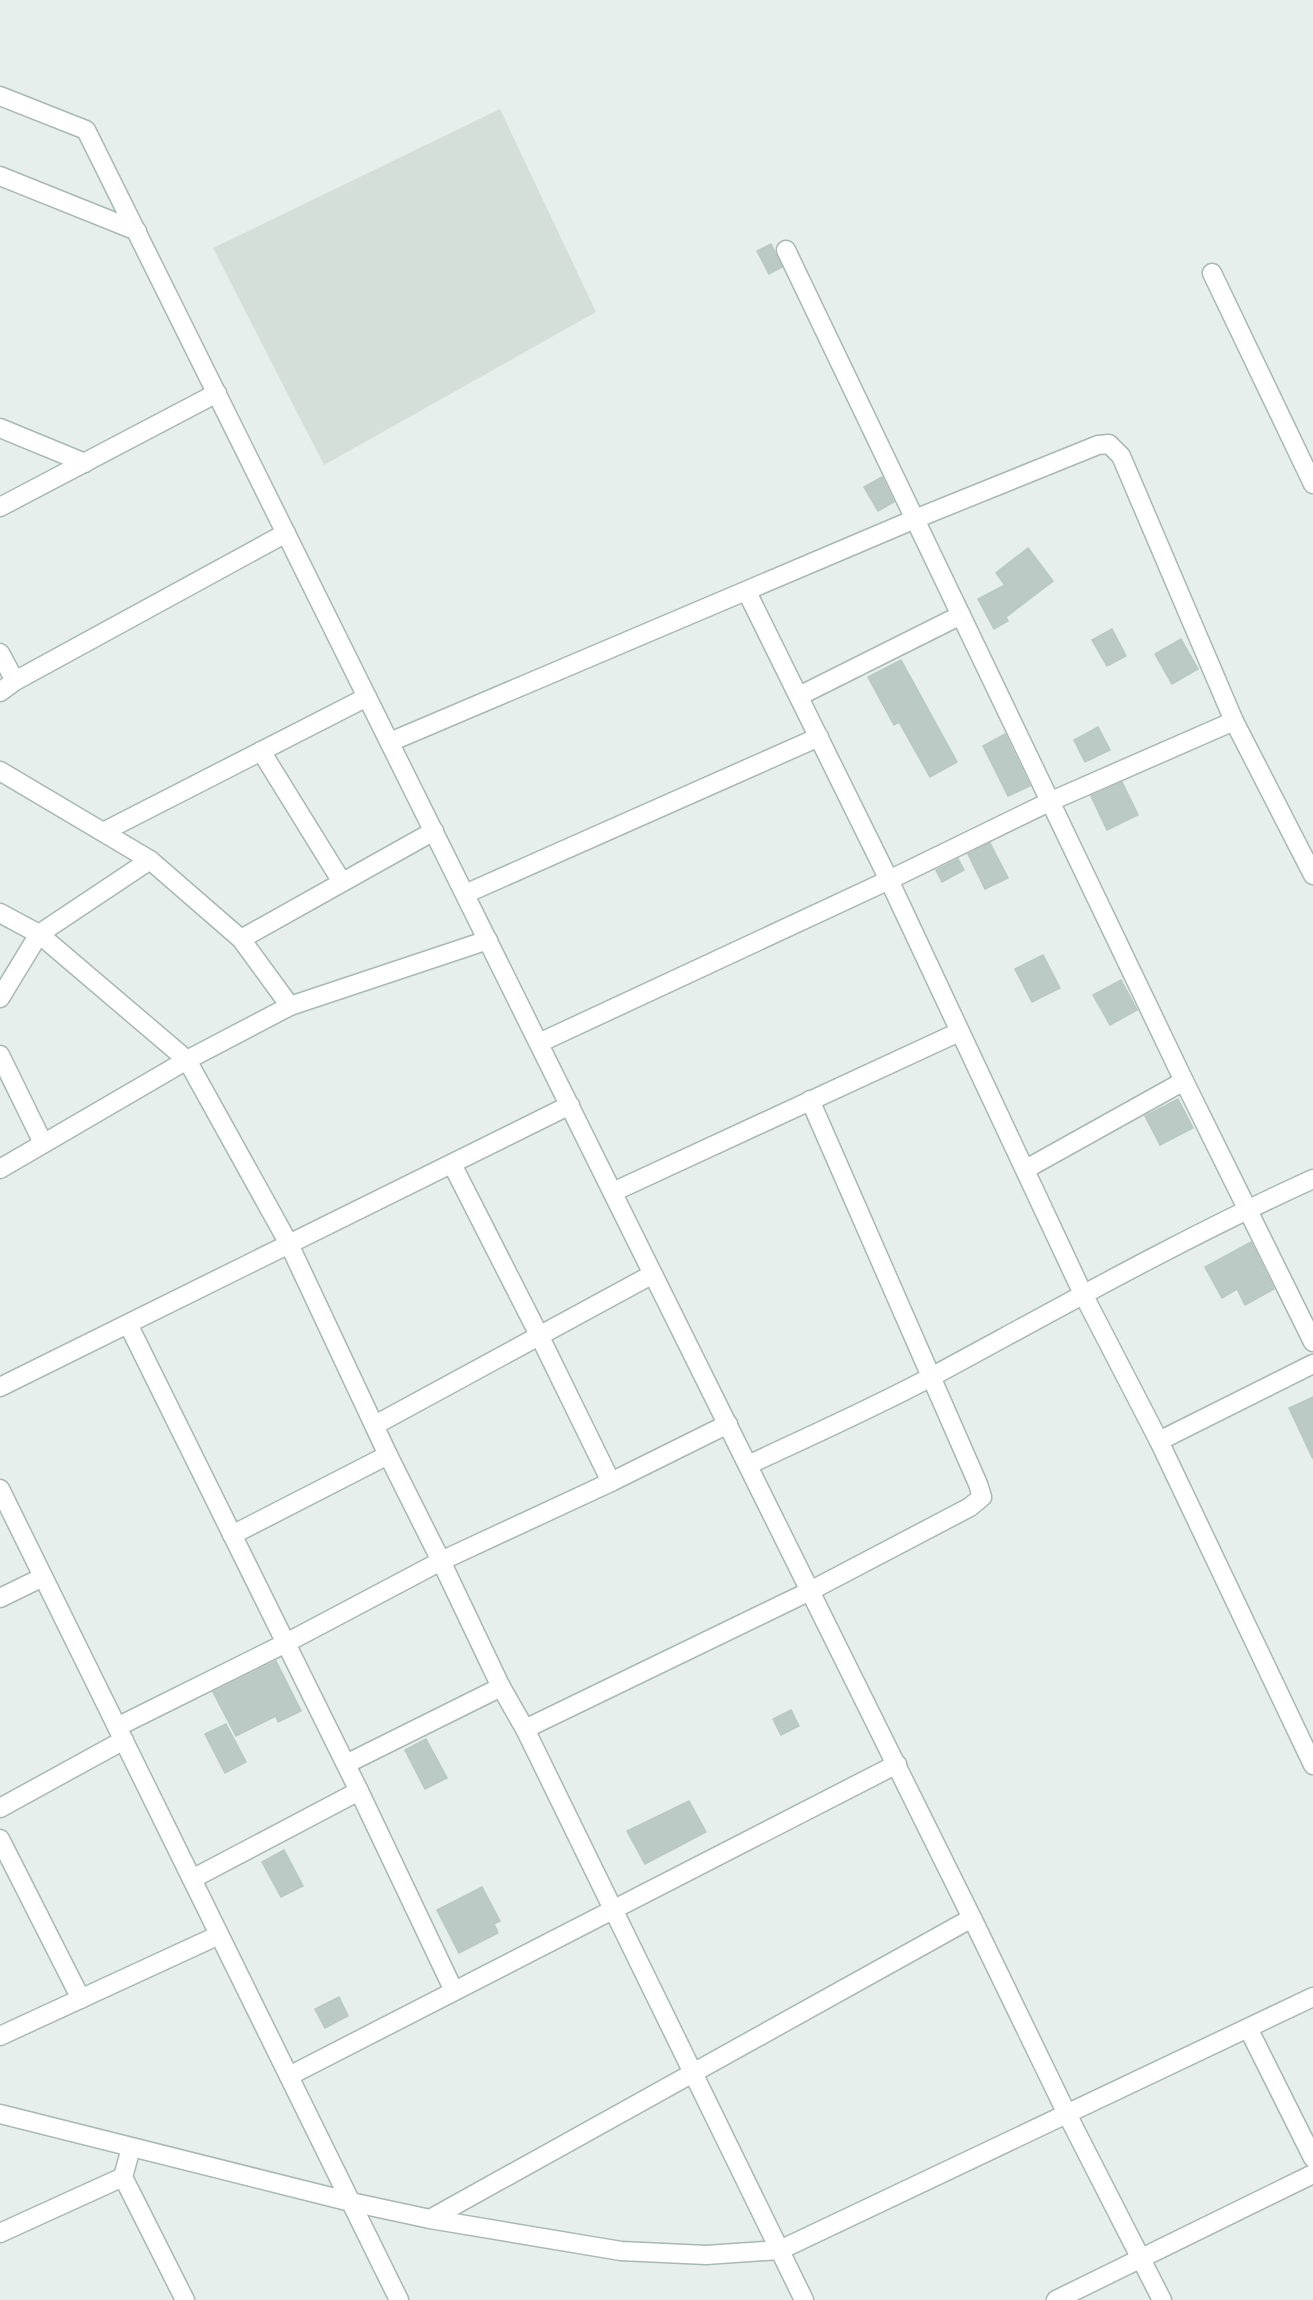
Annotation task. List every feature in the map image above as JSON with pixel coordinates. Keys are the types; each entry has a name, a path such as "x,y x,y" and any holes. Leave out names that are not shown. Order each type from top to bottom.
{"street":[{"path":"0,96 86,130 897,1764 1067,2114 1162,2300"},
{"path":"0,176 137,231"},
{"path":"786,250 1184,1081 1313,1342"},
{"path":"1212,273 1313,484"},
{"path":"0,507 217,393"},
{"path":"0,428 85,463"},
{"path":"390,742 915,519 1098,445 1109,444 1121,456 1234,721 1313,876"},
{"path":"0,692 15,681 286,533"},
{"path":"747,592 889,880 1083,1294 1159,1441 1313,1765"},
{"path":"799,696 961,615"},
{"path":"0,653 15,681"},
{"path":"105,831 367,697"},
{"path":"539,1043 889,880 1050,802 1234,721"},
{"path":"465,894 819,737"},
{"path":"261,751 342,882"},
{"path":"0,771 105,831 150,860 241,939 290,1006"},
{"path":"241,939 434,831"},
{"path":"0,998 39,934 150,860"},
{"path":"0,913 39,934 187,1060 289,1244 501,1687 525,1729 804,2300"},
{"path":"0,1169 187,1060 290,1006 488,940"},
{"path":"613,1192 959,1032"},
{"path":"0,1055 43,1143"},
{"path":"1026,1169 1184,1081"},
{"path":"525,1729 810,1591 970,1507 982,1497 810,1100"},
{"path":"0,1387 570,1105"},
{"path":"452,1164 611,1482"},
{"path":"748,1465 930,1377 1248,1208 1313,1179"},
{"path":"375,1425 653,1274"},
{"path":"128,1324 360,1791 454,1991"},
{"path":"1159,1441 1313,1364"},
{"path":"0,1808 120,1733 441,1561 611,1482 728,1424"},
{"path":"232,1535 388,1455"},
{"path":"0,1489 399,2300"},
{"path":"0,1598 43,1577"},
{"path":"346,1764 501,1687"},
{"path":"289,2076 897,1764"},
{"path":"192,1879 360,1791"},
{"path":"0,1839 81,1999"},
{"path":"430,2219 972,1918"},
{"path":"0,2036 219,1935"},
{"path":"0,2114 351,2202 430,2219 621,2251 706,2255 780,2250 1313,1996"},
{"path":"1248,2028 1313,2158"},
{"path":"131,2148 123,2177 185,2300"},
{"path":"1056,2300 1313,2174"},
{"path":"0,2233 123,2177"}],"shaded area":[{"path":"500,109 596,312 324,465 213,248"}],"building":[{"path":"771,244 782,267 769,274 757,251"},
{"path":"882,477 894,502 878,511 864,487"},
{"path":"1028,548 1053,581 1006,617 1008,621 994,629 978,599 1005,585 996,573"},
{"path":"1112,629 1126,656 1107,666 1092,640"},
{"path":"1181,639 1198,669 1172,684 1155,654"},
{"path":"901,660 957,762 930,777 899,722 894,725 868,677"},
{"path":"1098,727 1110,750 1085,762 1074,740"},
{"path":"1005,734 1030,786 1008,796 983,746"},
{"path":"1122,782 1138,815 1107,830 1091,796"},
{"path":"990,843 1008,878 985,889 968,854"},
{"path":"958,859 964,870 942,882 936,870"},
{"path":"1043,955 1060,988 1032,1002 1015,969"},
{"path":"1121,980 1137,1010 1110,1025 1093,995"},
{"path":"1178,1099 1193,1128 1160,1145 1145,1116"},
{"path":"1251,1242 1274,1289 1245,1305 1237,1289 1222,1298 1205,1267"},
{"path":"1313,1397 1313,1459 1289,1408"},
{"path":"276,1661 301,1711 278,1722 276,1716 236,1736 213,1692"},
{"path":"791,1710 799,1726 781,1735 773,1719"},
{"path":"226,1724 246,1762 225,1773 205,1734"},
{"path":"426,1739 447,1778 425,1789 405,1750"},
{"path":"689,1801 706,1832 645,1864 627,1831"},
{"path":"284,1850 303,1886 281,1897 262,1862"},
{"path":"482,1887 500,1921 494,1924 498,1933 459,1953 437,1910"},
{"path":"339,1997 348,2016 325,2028 315,2009"}]}
